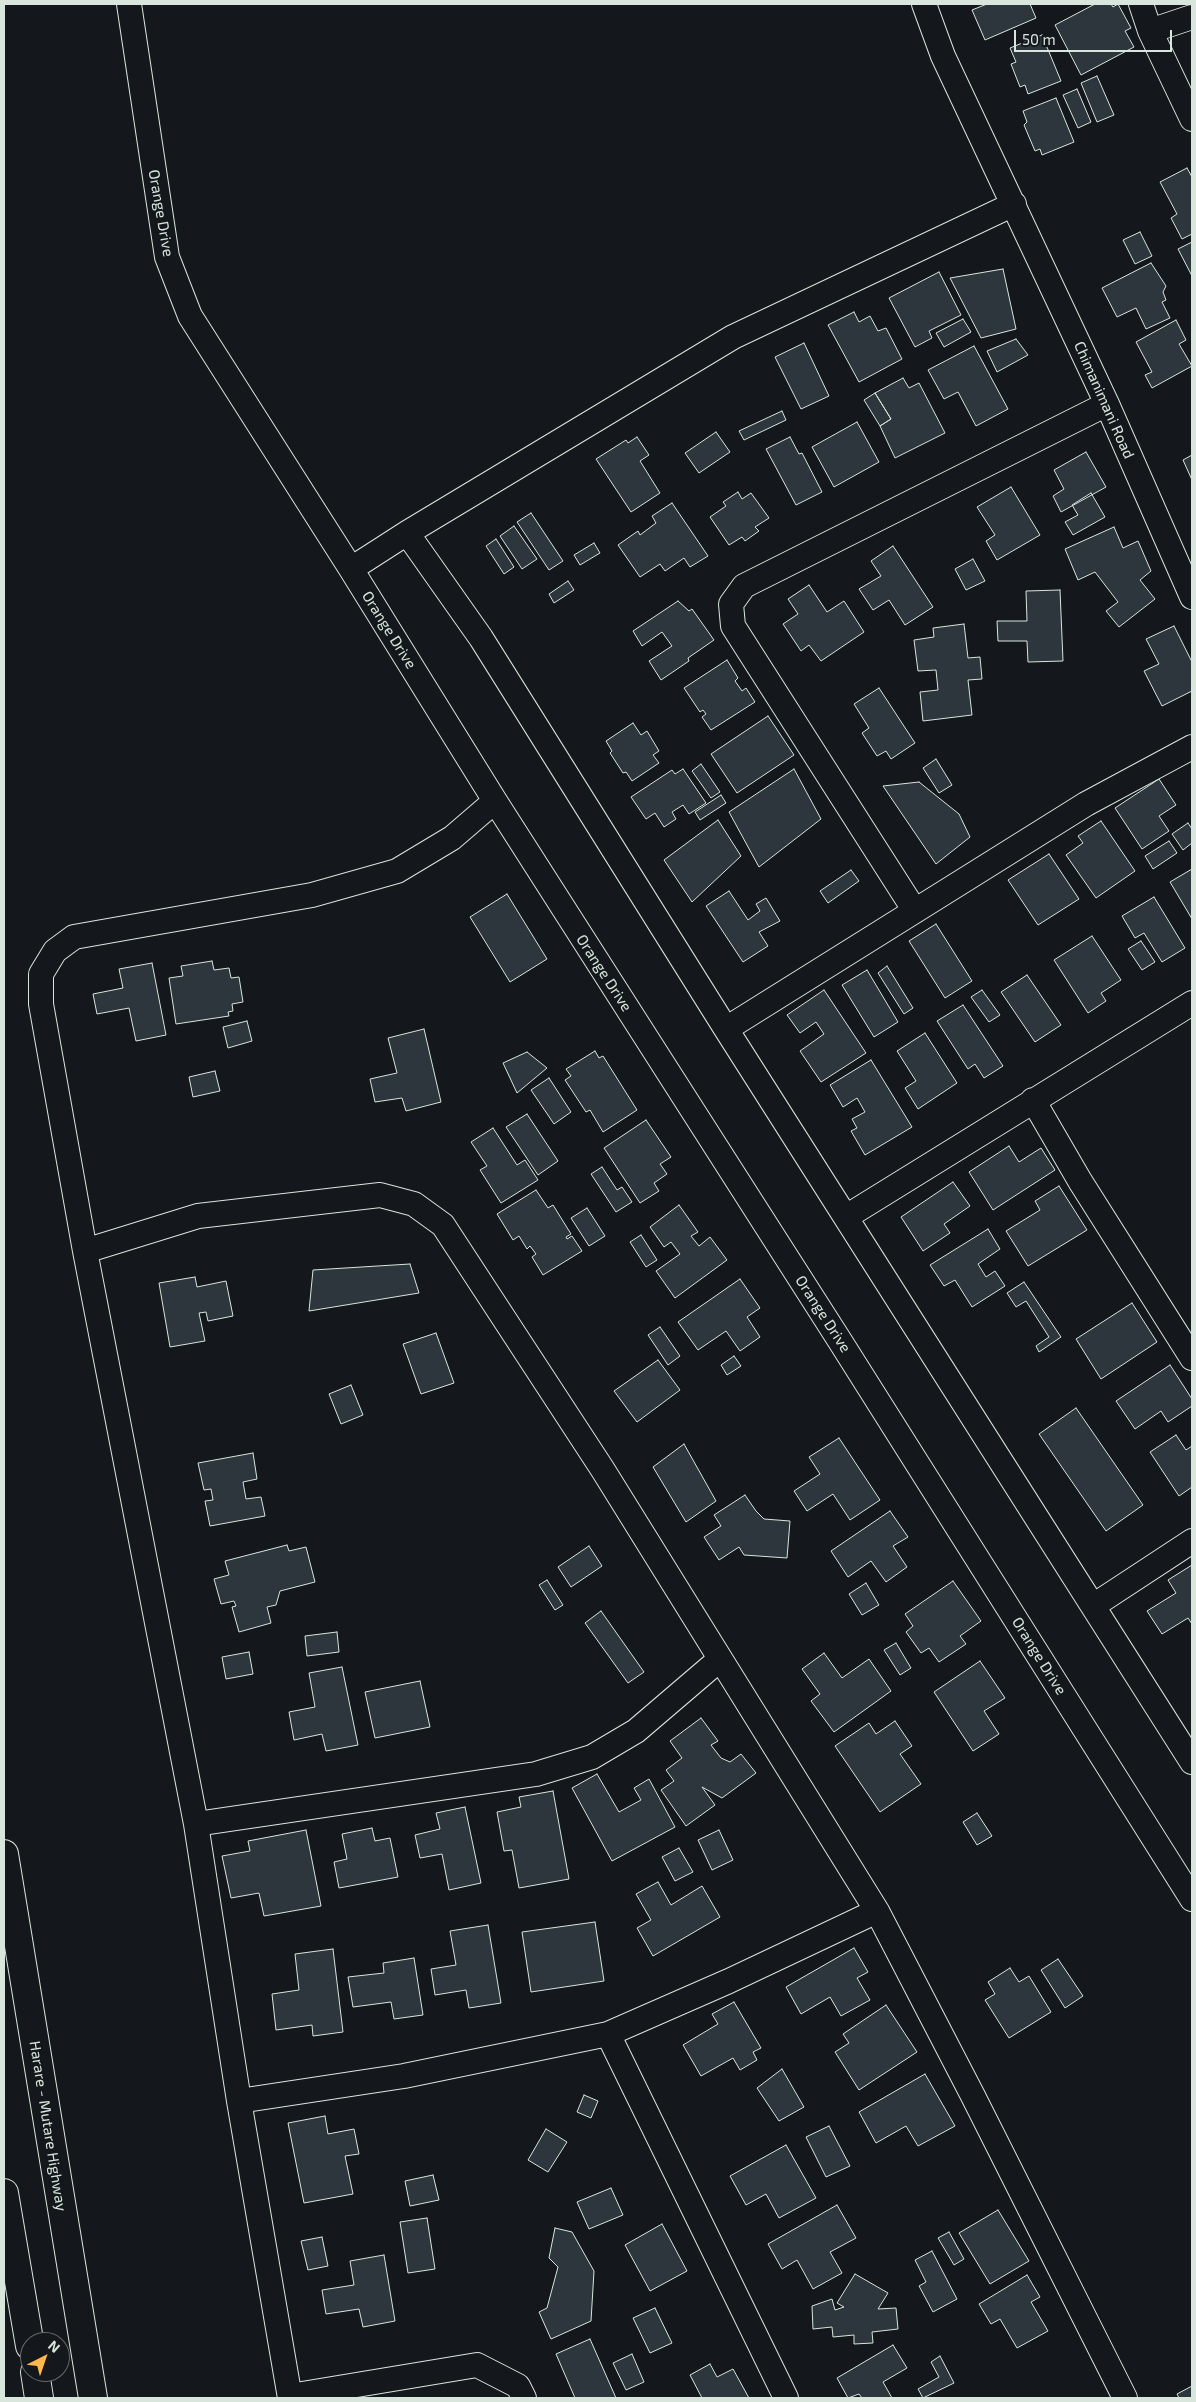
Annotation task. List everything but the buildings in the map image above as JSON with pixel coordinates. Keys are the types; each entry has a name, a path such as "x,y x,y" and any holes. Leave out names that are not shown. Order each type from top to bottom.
{"highway":[{"name":"Harare - Mutare Highway","path":"4,1854 93,2398"},
{"path":"4,2193 28,2332"},
{"path":"36,2382 39,2398"}],"street":[{"name":"Orange Drive","path":"129,4 167,257 190,316 351,569 495,801 840,1341 1192,1898"},
{"name":"Chimanimani Road","path":"924,4 943,56 1107,404 1192,597"},
{"path":"1141,4 1150,31 1192,119"},
{"path":"1150,31 1192,17"},
{"path":"351,569 407,533 733,337 1014,204"},
{"path":"915,911 733,626 731,604 744,586 1107,404"},
{"path":"407,533 482,638 726,1029 1192,1762"},
{"path":"726,1029 1086,804 1192,747"},
{"path":"495,801 452,838 397,871 312,895 74,937 56,951 41,974 41,1004 85,1251 196,1824 239,2101 290,2397 477,2365 518,2386 524,2398"},
{"path":"846,1218 1033,1100 1189,1010"},
{"path":"1033,1100 1080,1181 1192,1358"},
{"path":"85,1251 198,1216 380,1195 414,1204 443,1225 603,1470 719,1660 877,1911 964,2078 1125,2398"},
{"path":"1093,1606 1192,1541"},
{"path":"196,1824 536,1774 592,1757 636,1731 719,1660"},
{"path":"239,2101 404,2076 608,2034 729,1981 877,1911"},
{"path":"608,2034 786,2398"}]}
